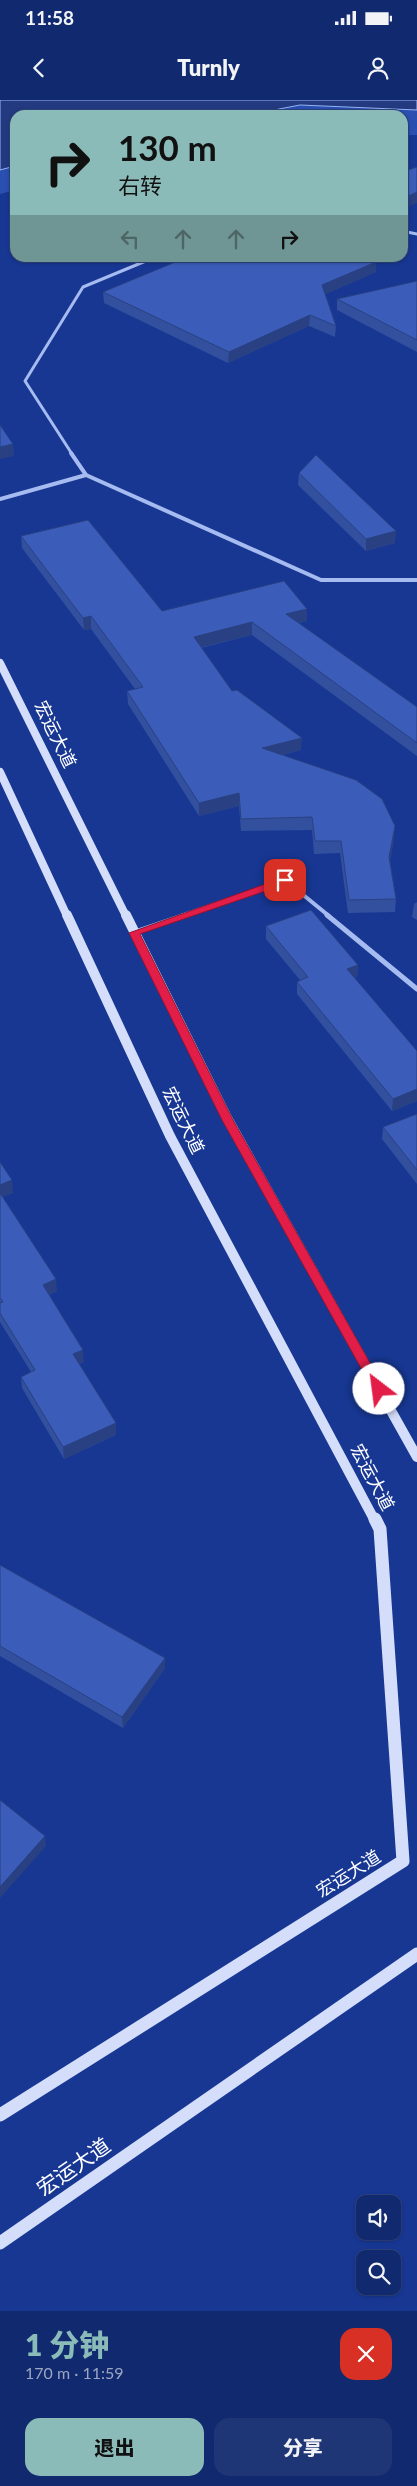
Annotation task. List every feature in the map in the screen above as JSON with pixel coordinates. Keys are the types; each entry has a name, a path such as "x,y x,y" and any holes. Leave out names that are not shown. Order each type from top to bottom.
{"main road":[{"name":"宏运大道","path":"0,663 228,1120 417,1456"},
{"name":"宏运大道","path":"0,772 170,1136 380,1529 403,1861 0,2115"},
{"name":"宏运大道","path":"0,2243 417,1954"}],"street":[{"path":"143,262 83,287 25,381 86,476 321,580 417,580"},
{"path":"0,499 86,476"},
{"path":"134,933 285,880 417,989"}],"shaded area":[{"path":"0,100 417,100 417,135 408,135 408,110 10,110 10,191 0,194"},
{"path":"0,100 417,100 417,110 300,105 274,110 10,110 10,167 0,170"}],"building":[{"path":"417,167 417,192 408,196 408,170"},
{"path":"175,262 376,262 322,285 336,326 310,315 229,352 103,292"},
{"path":"417,281 417,340 337,299"},
{"path":"0,425 13,444 0,447"},
{"path":"316,455 396,531 366,539 299,473"},
{"path":"88,520 162,611 284,581 307,609 286,614 417,707 417,743 252,622 194,637 232,691 237,690 302,738 262,748 356,780 382,799 395,826 389,857 396,899 349,900 341,841 315,841 312,817 241,819 239,793 199,803 127,691 143,687 91,616 83,618 21,536"},
{"path":"311,910 358,965 347,969 417,1051 417,1089 393,1099 297,982 308,977 266,926"},
{"path":"417,1114 417,1170 383,1127"},
{"path":"0,1162 12,1180 0,1185"},
{"path":"0,1193 56,1279 43,1285 83,1350 73,1354 116,1423 63,1447 21,1377 35,1370 0,1313 0,1303 3,1302 0,1298"},
{"path":"0,1565 165,1658 122,1717 0,1646"},
{"path":"0,1800 45,1836 0,1887"}],"route":[{"path":"285,880 134,933 228,1120 379,1389"}]}
